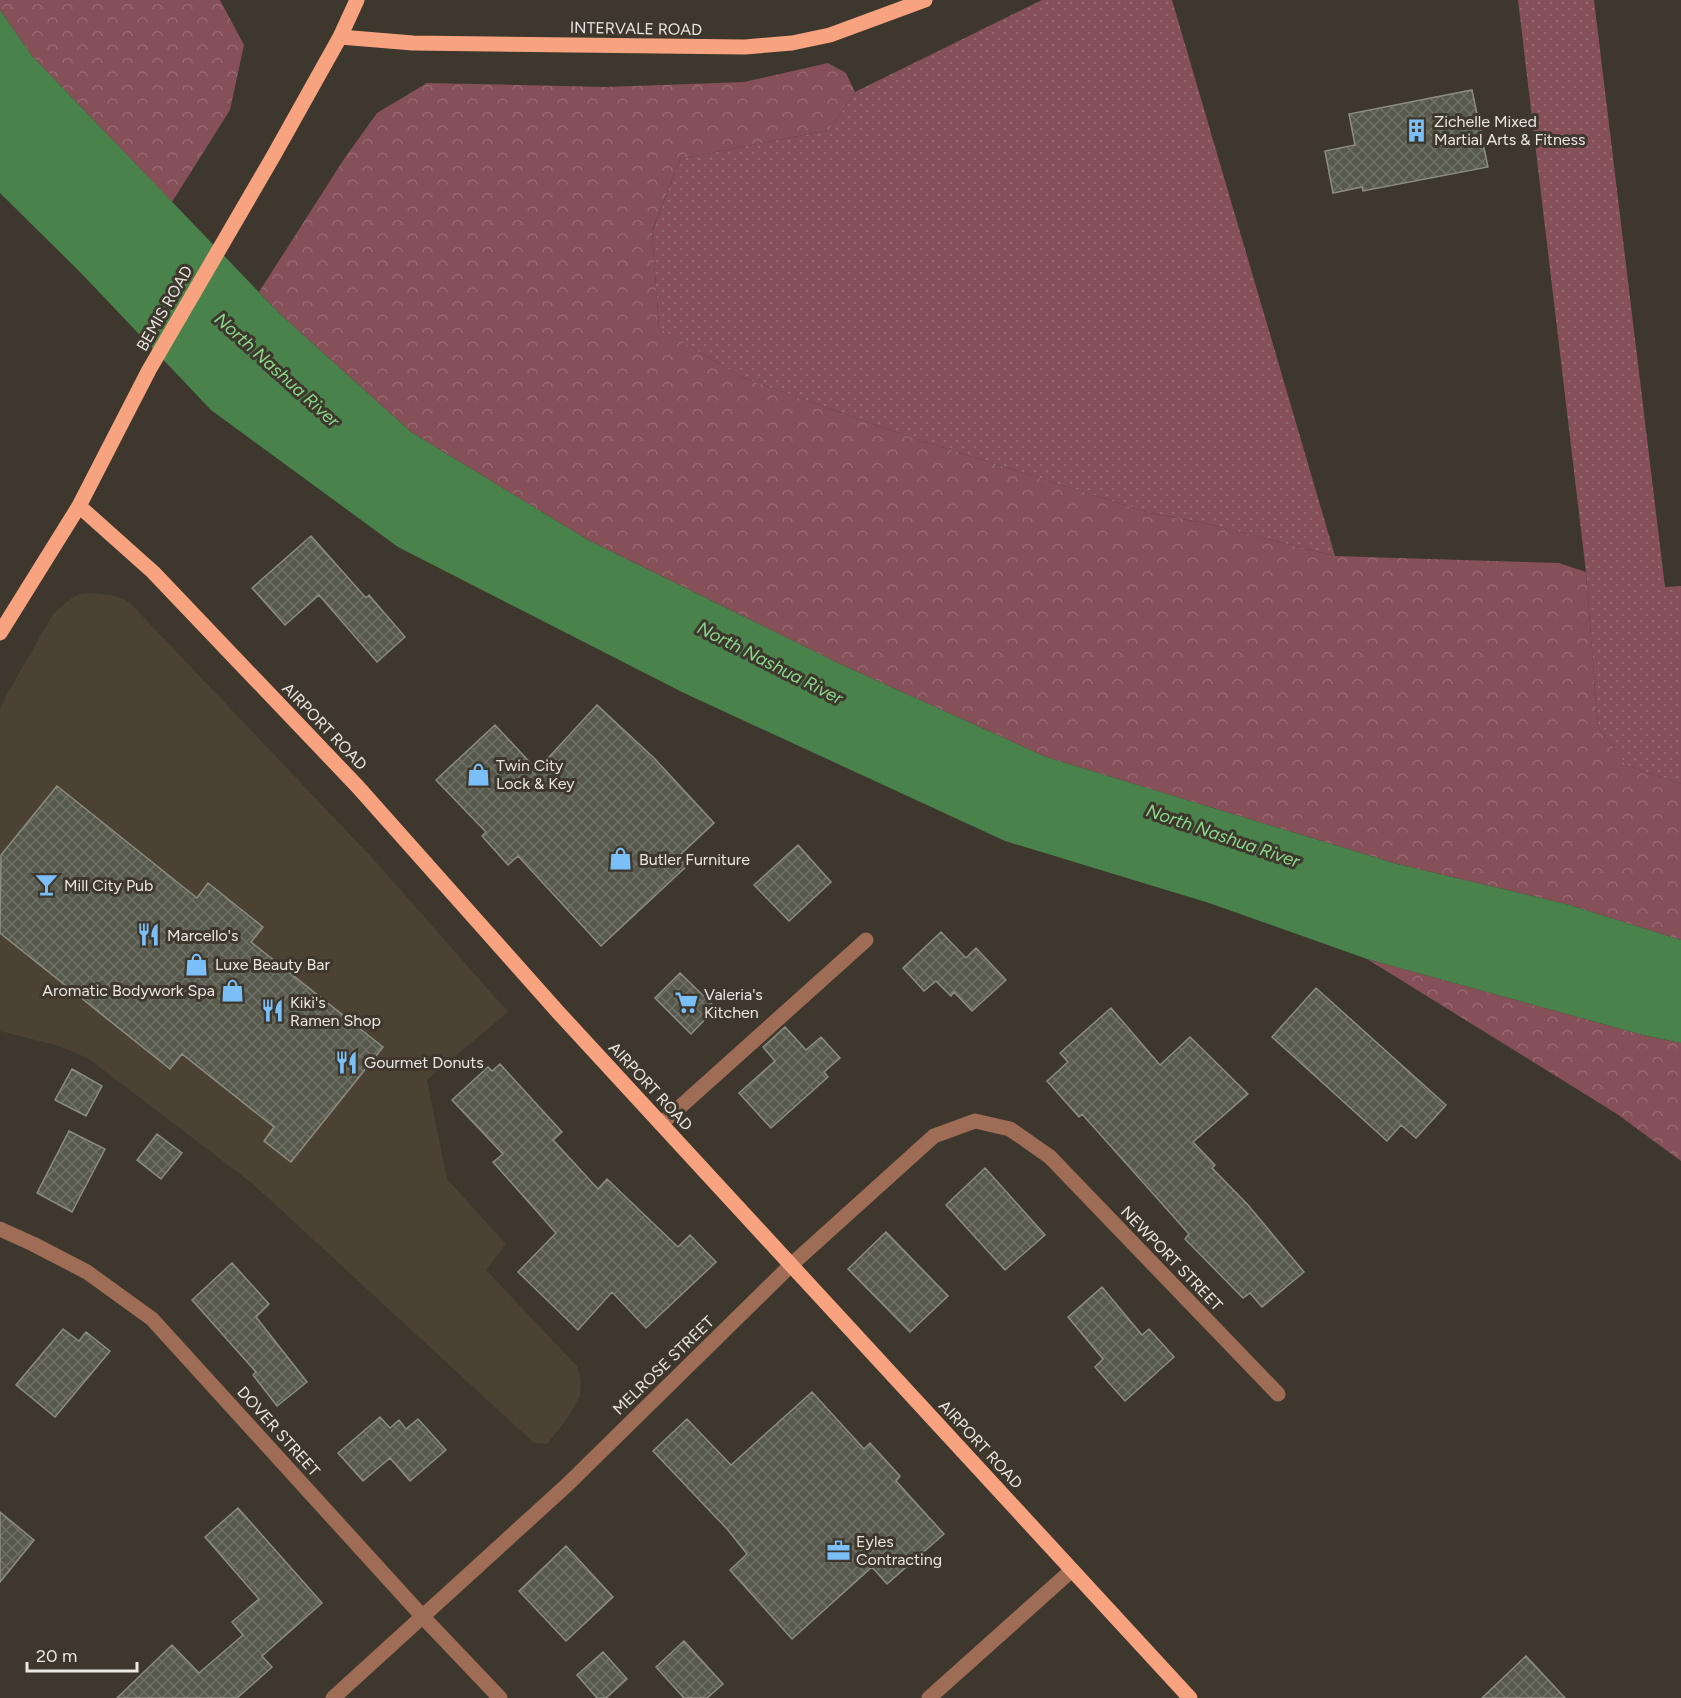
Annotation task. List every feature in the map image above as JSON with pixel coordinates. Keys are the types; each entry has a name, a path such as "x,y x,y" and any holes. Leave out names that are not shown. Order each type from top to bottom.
{"main road":[{"name":"BEMIS ROAD","path":"0,633 79,506 149,370 340,37 357,0"},
{"name":"INTERVALE ROAD","path":"340,37 424,43 745,47 792,43 830,35 925,0"},
{"name":"AIRPORT ROAD","path":"79,506 153,572 358,787 558,1012 1190,1698"}],"street":[{"path":"661,1124 866,940"},
{"name":"MELROSE STREET","path":"333,1698 568,1484 791,1265 934,1136 975,1120 1010,1129 1039,1149"},
{"name":"NEWPORT STREET","path":"1039,1149 1050,1157 1278,1394"},
{"name":"DOVER STREET","path":"0,1229 87,1272 152,1319 423,1617 500,1698"},
{"path":"928,1698 1072,1570"}],"shaded area":[{"path":"79,594 111,595 124,599 132,605 376,862 508,1012 427,1080 447,1179 506,1244 486,1270 577,1366 581,1380 580,1396 569,1416 547,1444 534,1443 253,1184 89,1059 59,1046 0,1031 0,709 53,614"}],"green space":[{"path":"0,0 220,0 244,45 230,110 172,202 32,56 0,10"},
{"path":"1042,0 1172,0 1335,556 1204,523 1150,513 913,438 744,378 659,328 652,232 680,159 829,130 855,92"},
{"path":"1518,0 1594,0 1665,587 1681,586 1681,784 1626,765 1598,727 1586,572"},
{"path":"828,63 846,73 855,92 829,130 680,159 652,231 659,328 744,378 913,438 1150,513 1204,523 1335,556 1559,563 1586,572 1598,727 1626,765 1681,784 1681,940 1566,904 1397,864 1046,757 840,664 588,540 411,432 280,314 259,292 344,159 377,113 427,83 606,87 744,82"},
{"path":"1367,959 1643,1035 1681,1043 1681,1161 1617,1114"}],"water":[{"name":"North Nashua River","path":"0,10 32,56 280,314 411,432 588,540 840,664 1046,757 1397,864 1566,904 1681,940 1681,1043 1643,1035 1367,959 1209,903 1005,841 684,693 398,547 211,410 81,273 0,193"}],"building":[{"name":"Zichelle Mixed Martial Arts & Fitness","path":"1472,90 1488,167 1363,191 1362,187 1333,193 1325,151 1355,145 1349,114"},
{"path":"311,536 366,598 369,595 405,637 377,662 319,595 285,625 252,588"},
{"path":"597,705 654,758 714,823 681,854 690,863 601,946 518,856 508,865 482,836 486,832 436,780 495,725 537,770"},
{"path":"57,786 197,898 208,883 263,927 251,942 383,1047 291,1162 264,1141 274,1127 182,1054 170,1069 0,933 1,855"},
{"path":"798,845 831,882 789,921 754,885"},
{"path":"941,932 966,958 976,948 1006,980 972,1011 954,992 951,996 936,981 924,991 903,968"},
{"name":"Valeria's Kitchen","path":"680,973 716,1008 691,1034 655,998"},
{"path":"1316,988 1446,1105 1416,1138 1401,1125 1387,1141 1272,1037"},
{"path":"1111,1008 1160,1065 1190,1037 1248,1094 1193,1142 1215,1165 1212,1168 1248,1205 1304,1272 1262,1307 1250,1293 1243,1298 1185,1239 1189,1234 1082,1114 1079,1117 1047,1081 1068,1062 1060,1053"},
{"path":"785,1027 806,1050 821,1037 840,1058 824,1072 828,1077 771,1128 739,1093 775,1061 763,1047"},
{"path":"500,1064 562,1132 553,1140 598,1189 607,1179 678,1247 690,1235 716,1262 646,1328 612,1292 578,1330 518,1272 556,1233 493,1162 503,1154 452,1100 488,1067 492,1071"},
{"path":"72,1069 102,1086 86,1116 55,1100"},
{"path":"69,1131 105,1149 72,1212 37,1193"},
{"path":"157,1134 182,1153 161,1179 137,1160"},
{"path":"985,1168 1045,1235 1005,1270 946,1205"},
{"path":"886,1232 948,1296 910,1332 848,1269"},
{"path":"232,1263 269,1304 256,1317 307,1382 277,1406 253,1375 256,1372 192,1300"},
{"path":"1102,1287 1142,1335 1149,1329 1174,1357 1125,1401 1095,1367 1103,1359 1068,1317"},
{"path":"63,1329 79,1341 86,1332 110,1351 55,1417 16,1385"},
{"path":"812,1392 864,1449 870,1443 900,1476 896,1481 944,1534 887,1584 872,1567 792,1639 730,1570 747,1554 728,1530 653,1451 687,1419 731,1465"},
{"path":"380,1417 390,1428 399,1420 406,1429 418,1419 446,1450 410,1481 390,1458 363,1481 338,1453"},
{"path":"238,1508 322,1603 262,1656 272,1667 237,1698 117,1698 172,1645 199,1673 243,1635 232,1622 259,1599 205,1537"},
{"path":"0,1512 34,1540 0,1582"},
{"path":"566,1546 613,1597 566,1641 519,1591"},
{"path":"684,1641 723,1684 707,1698 684,1698 656,1667"},
{"path":"603,1652 627,1679 606,1698 597,1698 577,1675"},
{"path":"1526,1656 1565,1698 1482,1698"}],"place":[{"name":"Zichelle Mixed Martial Arts & Fitness","path":"1416,130"},
{"name":"Twin City Lock & Key","path":"478,774"},
{"name":"Butler Furniture","path":"621,859"},
{"name":"Mill City Pub","path":"46,885"},
{"name":"Marcello's","path":"149,935"},
{"name":"Luxe Beauty Bar","path":"197,964"},
{"name":"Aromatic Bodywork Spa","path":"233,990"},
{"name":"Valeria's Kitchen","path":"686,1003"},
{"name":"Kiki's Ramen Shop","path":"272,1011"},
{"name":"Gourmet Donuts","path":"346,1062"},
{"name":"Eyles Contracting","path":"838,1550"}]}
